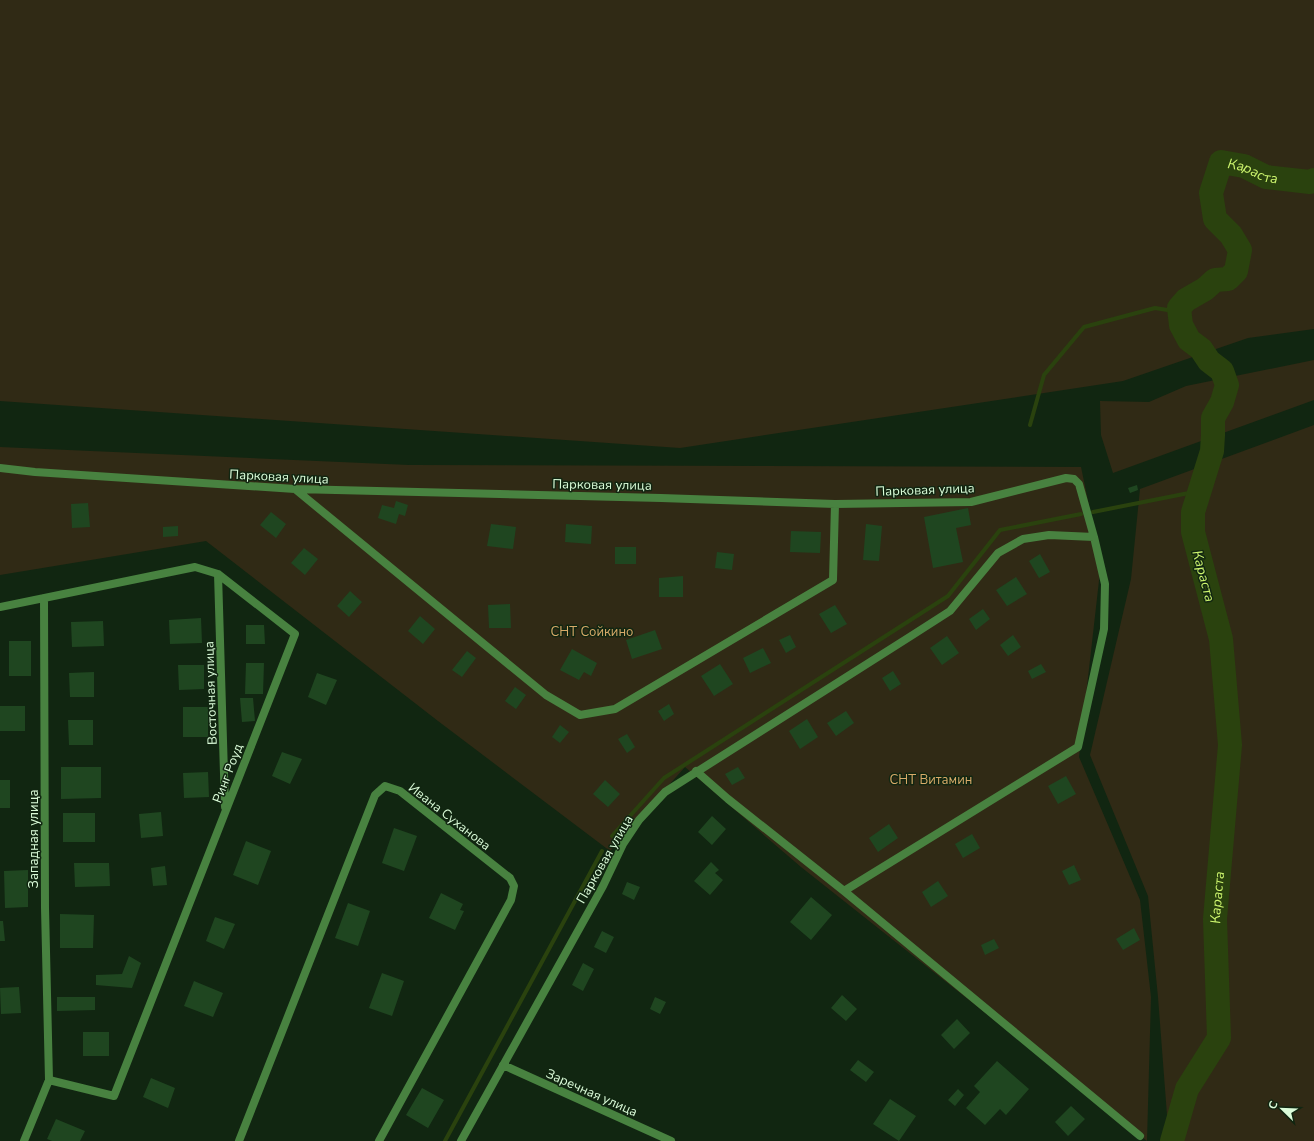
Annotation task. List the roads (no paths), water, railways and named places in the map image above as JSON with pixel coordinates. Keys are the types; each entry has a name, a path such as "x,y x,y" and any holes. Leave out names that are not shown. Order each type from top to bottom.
{"street":[{"name":"Парковая улица","path":"0,468 43,473 295,490 661,498 836,504 971,502 1066,478 1074,479 1079,484 1094,537 1049,535 1023,539 998,553 950,611 665,792 639,820 623,844 602,886 461,1141"},
{"path":"295,490 546,695 580,715 615,709 833,580 836,504"},
{"path":"844,891 1078,747 1104,629 1105,584 1094,537"},
{"name":"Ринг Роуд","path":"0,607 195,567 218,574 295,634 114,1096 49,1080"},
{"name":"Восточная улица","path":"218,574 225,812"},
{"name":"Западная улица","path":"44,598 45,908 49,1080"},
{"path":"696,771 728,799 844,891 1140,1136"},
{"name":"Ивана Суханова","path":"239,1141 375,795 385,786 400,791 510,878 514,886 511,900 379,1141"},
{"name":"Заречная улица","path":"503,1065 672,1141"},
{"path":"24,1141 49,1080"}],"waterway":[{"name":"Караста","path":"1172,1141 1187,1089 1219,1038 1215,919 1230,745 1221,639 1193,532 1193,512 1212,451 1213,418 1222,402 1227,385 1222,371 1209,361 1201,349 1189,340 1181,325 1179,308 1186,300 1205,289 1215,280 1228,279 1236,271 1240,250 1231,235 1215,219 1211,193 1221,162 1244,166 1266,177 1310,182 1314,180"},
{"path":"1030,425 1044,375 1084,327 1155,308 1180,312"},
{"path":"1093,512 1199,491"},
{"path":"612,836 664,778 948,596 1000,530 1081,514"},
{"path":"445,1141 602,851"}],"park label":[{"name":"СНТ Сойкино","path":"592,631"},
{"name":"СНТ Витамин","path":"931,779"}]}
